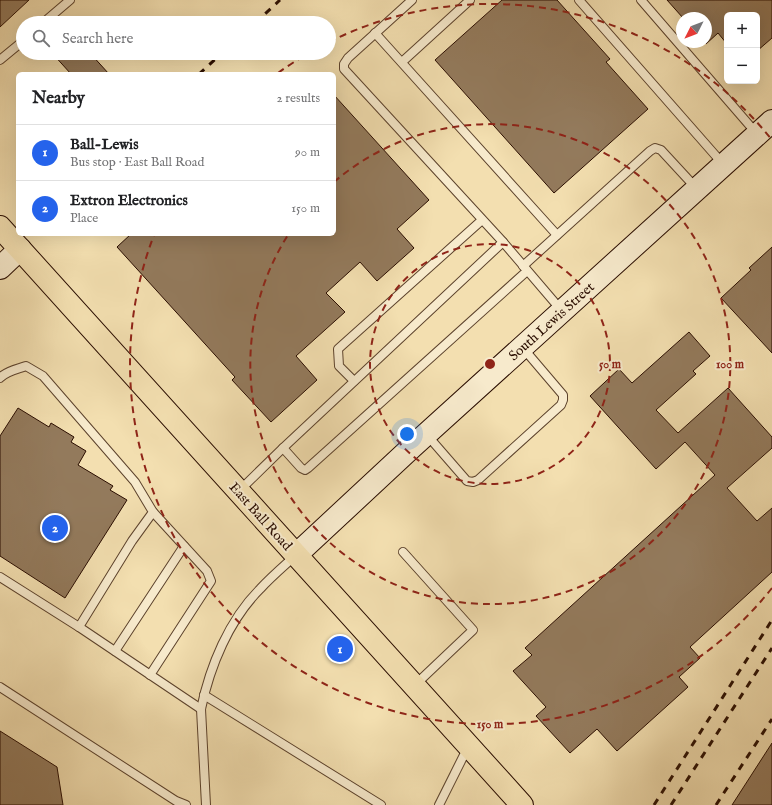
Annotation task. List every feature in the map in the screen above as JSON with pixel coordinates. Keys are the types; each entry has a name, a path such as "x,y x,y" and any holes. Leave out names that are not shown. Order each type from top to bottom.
{"main road":[{"name":"South Lewis Street","path":"296,554 426,434 765,128"},
{"name":"East Ball Road","path":"0,227 522,805"},
{"path":"0,268 20,250"}],"lane":[{"path":"51,16 70,0"},
{"path":"412,0 348,58 344,64 344,70 503,242 562,312"},
{"path":"402,62 470,0"},
{"path":"579,0 724,165"},
{"path":"641,0 765,128"},
{"path":"375,33 557,235"},
{"path":"0,60 16,46"},
{"path":"283,448 301,468 305,470 308,468 525,269 557,235 650,151 655,148 660,150 697,189"},
{"path":"354,381 339,366 338,349 482,220"},
{"path":"239,491 503,242"},
{"path":"426,434 467,480 473,482 478,480 561,404 563,400 563,395 523,347"},
{"path":"0,378 13,370 26,366 43,376 135,482 153,512 208,571 211,581 150,675"},
{"path":"79,627 132,541 153,512"},
{"path":"115,651 184,546"},
{"path":"403,552 473,630 414,686"},
{"path":"206,805 201,709 204,695 219,652 242,609 259,589 296,554"},
{"path":"0,577 79,627 201,709"},
{"path":"0,687 176,801 186,805"},
{"path":"204,695 381,805"},
{"path":"439,805 469,746"}],"building":[{"path":"0,0 29,0 0,27"},
{"path":"502,0 557,0 610,59 606,62 648,109 554,193 435,60"},
{"path":"667,0 772,0 772,38 760,48 760,12 724,12 724,40 718,33 712,38 712,12 678,12"},
{"path":"58,60 96,60 107,72 69,72"},
{"path":"336,97 429,200 397,229 414,248 377,281 360,262 326,293 345,312 296,356 317,380 271,422 232,380 235,377 117,247 129,236 336,236"},
{"path":"772,247 772,353 721,298 751,270 749,268"},
{"path":"689,332 710,356 693,371 696,374 656,410 678,433 728,388 772,437 772,448 727,488 757,521 772,508 772,572 690,647 700,658 679,677 688,687 617,751 597,729 570,753 536,716 546,707 513,671 532,655 525,648 715,475 685,442 656,469 590,396 619,369 632,383"},
{"path":"18,408 49,427 51,423 74,437 71,442 86,451 78,465 113,486 110,490 127,500 65,598 0,556 0,436"},
{"path":"0,731 57,767 63,805 0,805"},
{"path":"772,743 772,805 732,805"}],"railway":[{"path":"263,16 280,0"},
{"path":"201,72 214,60"},
{"path":"654,805 772,620"},
{"path":"671,805 772,648"},
{"path":"716,805 772,719"}],"place":[{"name":"Extron Electronics","path":"55,528"},
{"name":"Ball-Lewis","path":"340,649"}]}
